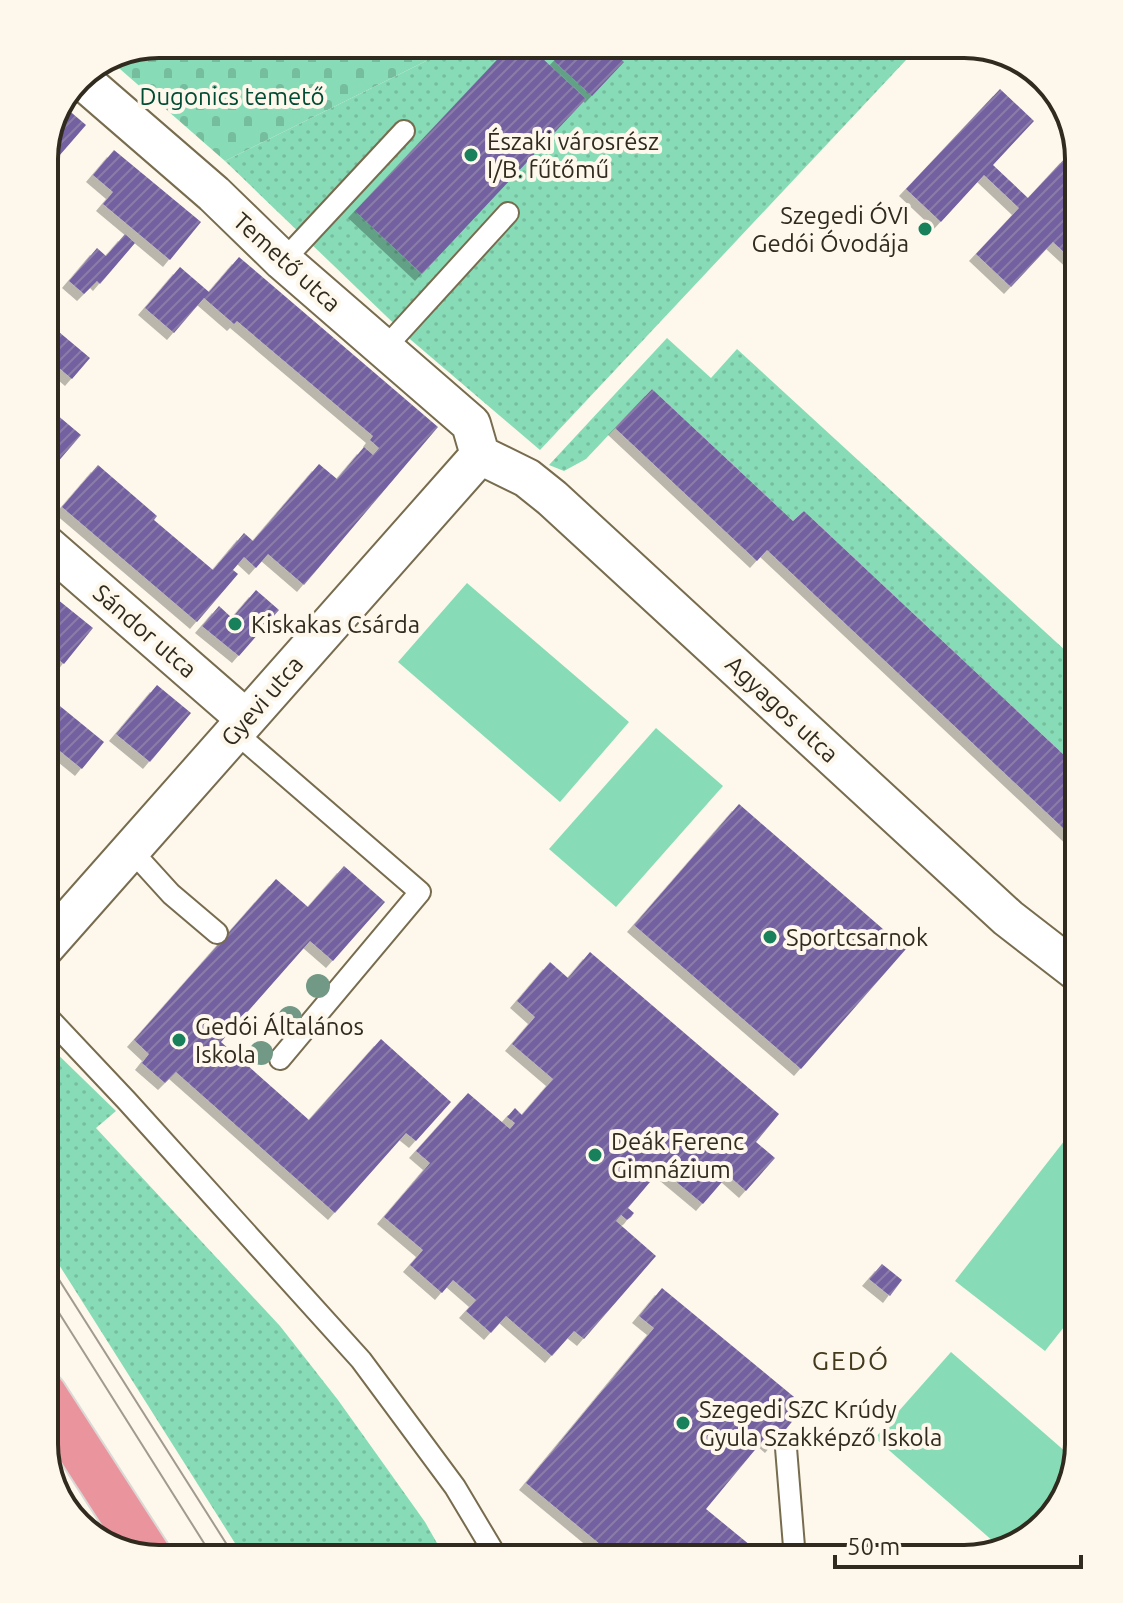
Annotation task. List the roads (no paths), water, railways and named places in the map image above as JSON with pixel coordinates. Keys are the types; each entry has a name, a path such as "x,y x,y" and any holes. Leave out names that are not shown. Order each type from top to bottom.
{"main road":[{"path":"58,1416 140,1543"}],"street":[{"name":"Temető utca","path":"89,86 214,194 283,261 471,424 480,455"},
{"name":"Gyevi utca","path":"58,925 131,850 480,455"},
{"name":"Agyagos utca","path":"480,455 527,478 552,498 1008,918 1065,962"},
{"name":"Sándor utca","path":"58,556 241,725"}],"lane":[{"path":"283,261 404,131"},
{"path":"384,349 508,213"},
{"path":"241,725 420,892 280,1059"},
{"path":"131,850 171,894 217,933"},
{"path":"58,1028 361,1360 455,1487 490,1545"},
{"path":"786,1448 794,1545"}],"tram line":[{"path":"58,1278 227,1545"},
{"path":"58,1311 205,1545"}],"place":[{"name":"Északi városrész I/B. fűtőmű","path":"471,155"},
{"name":"Szegedi ÓVI Gedói Óvodája","path":"925,229"},
{"name":"Kiskakas Csárda","path":"235,624"},
{"name":"Sportcsarnok","path":"770,937"},
{"name":"Gedói Általános Iskola","path":"179,1040"},
{"name":"Deák Ferenc Gimnázium","path":"595,1155"},
{"name":"Szegedi SZC Krúdy Gyula Szakképző Iskola","path":"683,1423"}],"district":[{"name":"GEDÓ","path":"851,1360"}],"park label":[{"name":"Dugonics temető","path":"232,96"}]}
